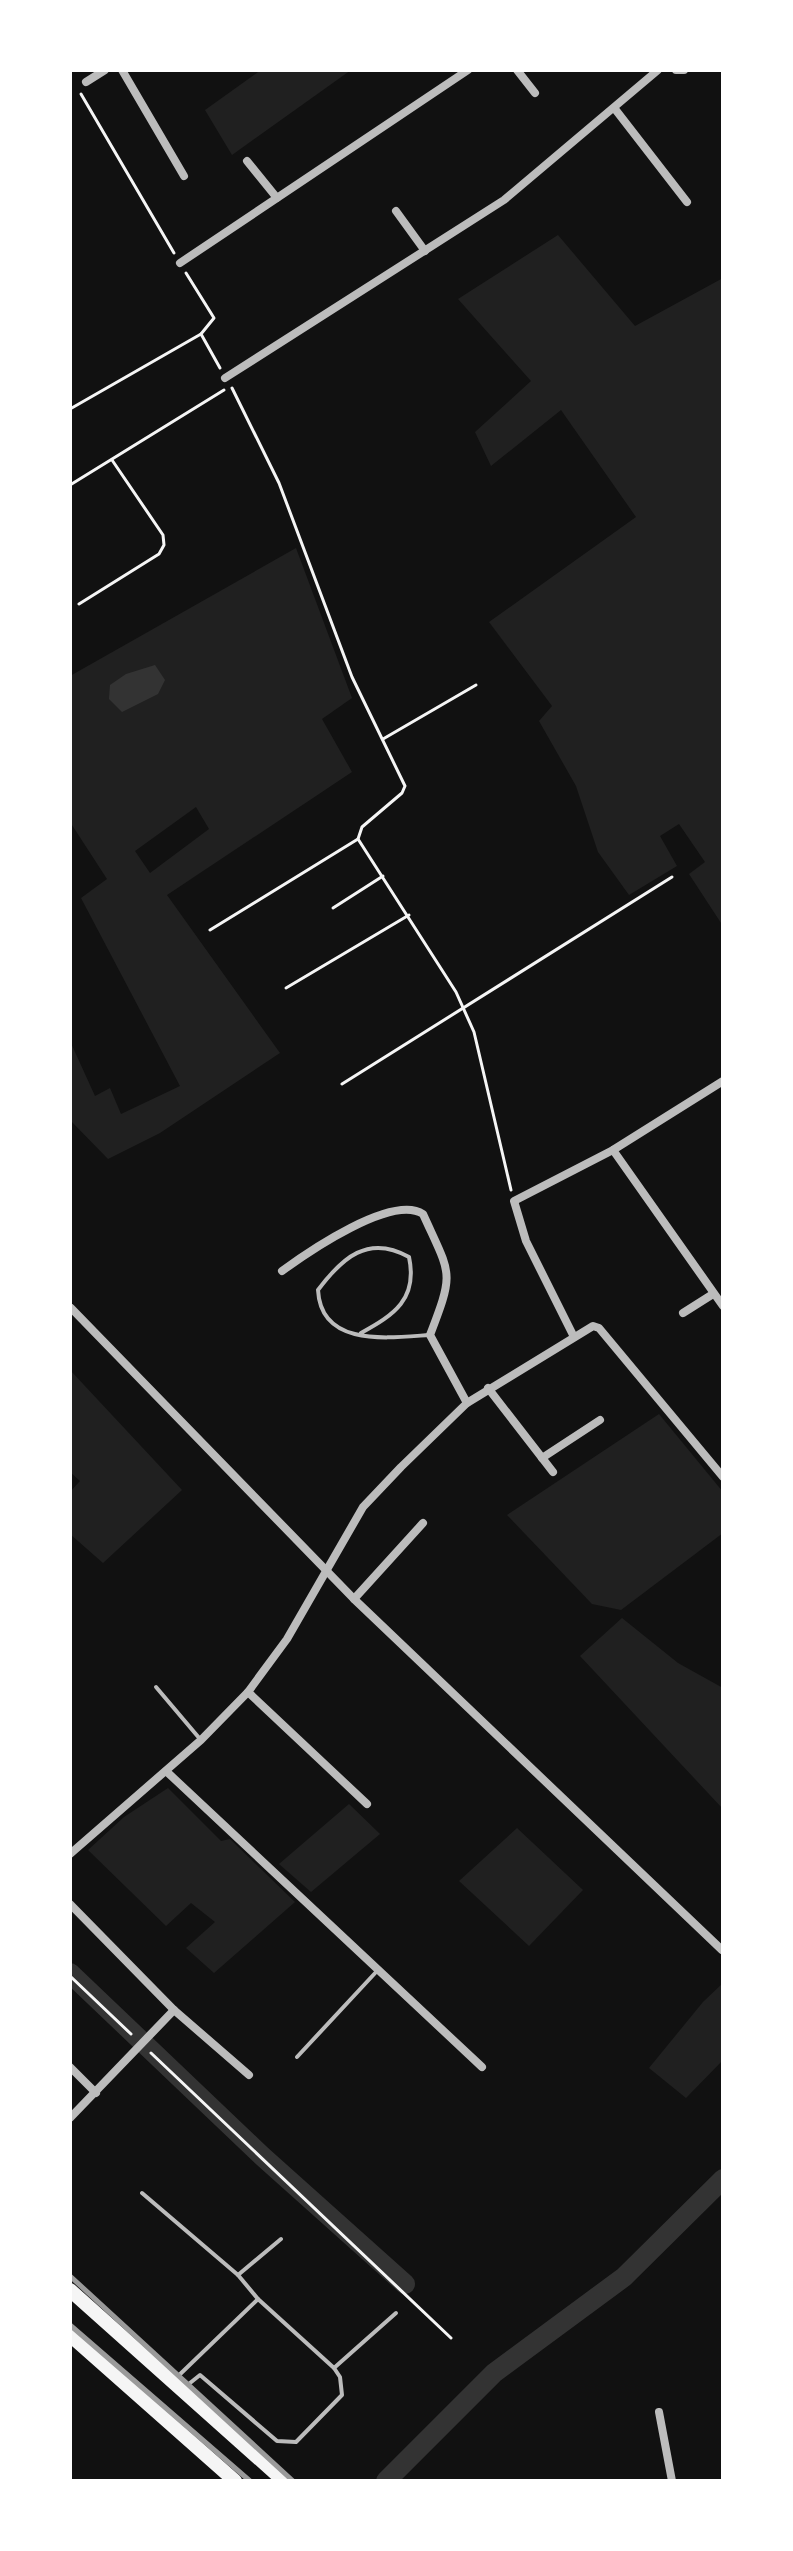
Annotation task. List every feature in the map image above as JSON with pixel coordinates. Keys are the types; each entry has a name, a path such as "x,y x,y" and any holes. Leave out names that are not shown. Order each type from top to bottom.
{"main road":[{"path":"70,2290 284,2481"},
{"path":"70,2335 235,2481"}],"street":[{"path":"86,82 105,70"},
{"path":"122,70 184,176"},
{"path":"180,263 468,70"},
{"path":"517,70 535,93"},
{"path":"228,382 504,200 658,70"},
{"path":"676,70 684,70"},
{"path":"615,109 687,202"},
{"path":"247,161 277,198"},
{"path":"396,211 425,251"},
{"path":"574,1337 526,1241 514,1201 613,1150 723,1081"},
{"path":"613,1150 723,1306"},
{"path":"282,1271 343,1231 395,1211 417,1210 423,1214 448,1271 446,1293 430,1335 467,1403"},
{"path":"683,1313 713,1294"},
{"path":"71,1308 354,1599 722,1950"},
{"path":"70,1853 201,1740 248,1692 287,1639 363,1507 467,1403 593,1326 599,1328 723,1477"},
{"path":"488,1388 553,1472"},
{"path":"542,1458 600,1420"},
{"path":"354,1599 423,1523"},
{"path":"248,1692 367,1804"},
{"path":"166,1771 482,2067"},
{"path":"70,1904 174,2010 249,2075"},
{"path":"70,2118 174,2010"},
{"path":"70,2067 96,2093"},
{"path":"659,2412 672,2481"}],"lane":[{"path":"361,1333 393,1316 410,1290 409,1257 393,1248 361,1251 348,1256 318,1290 328,1323 338,1330 392,1338 430,1335"},
{"path":"156,1687 201,1740"},
{"path":"297,2057 378,1969"},
{"path":"142,2193 238,2275 258,2299 334,2368 340,2377 342,2395 301,2439 290,2443 277,2441 200,2375 178,2384"},
{"path":"238,2275 281,2239"},
{"path":"178,2384 258,2299"},
{"path":"334,2368 396,2313"}],"path":[{"path":"70,409 201,334 214,318 77,88"},
{"path":"201,334 279,483 352,677 405,786 402,793 362,827 358,839 210,930"},
{"path":"70,485 228,382"},
{"path":"79,604 159,554 164,545 163,535 112,460"},
{"path":"382,739 476,685"},
{"path":"358,839 409,915 463,1008 489,1083 514,1201"},
{"path":"333,908 383,876"},
{"path":"342,1084 672,877"},
{"path":"286,988 409,915"},
{"path":"70,1976 451,2338"}],"shaded area":[{"path":"261,70 351,70 232,155 205,110"},
{"path":"558,235 635,326 723,278 721,923 689,874 705,862 679,824 660,836 677,866 629,895 598,852 576,786 539,721 552,706 489,622 636,517 561,410 491,466 475,432 531,381 458,299"},
{"path":"296,548 352,698 322,719 352,772 167,895 280,1053 160,1133 108,1159 70,1120 70,1041 95,1096 110,1088 121,1114 180,1086 81,898 107,879 70,822 70,676","holes":["196,807 209,829 150,873 135,851"]},
{"path":"155,665 165,680 158,694 122,712 109,699 110,685 126,674"},
{"path":"70,1370 182,1490 103,1563 70,1534 70,1492 80,1481 70,1472"},
{"path":"659,1414 723,1492 723,1533 621,1610 592,1604 507,1515"},
{"path":"622,1618 678,1663 723,1688 723,1809 580,1656"},
{"path":"168,1788 221,1841 230,1839 295,1902 214,1973 186,1948 215,1922 191,1903 166,1926 88,1850 124,1817"},
{"path":"349,1804 380,1834 311,1892 279,1864"},
{"path":"517,1828 583,1890 529,1946 459,1881"},
{"path":"723,1983 723,2060 686,2098 649,2068 703,2002"}],"waterway":[{"path":"70,1973 262,2156 405,2284"},
{"path":"386,2481 494,2373 624,2277 723,2179"}],"railway":[{"path":"70,2276 293,2481"},
{"path":"70,2325 250,2481"}]}
